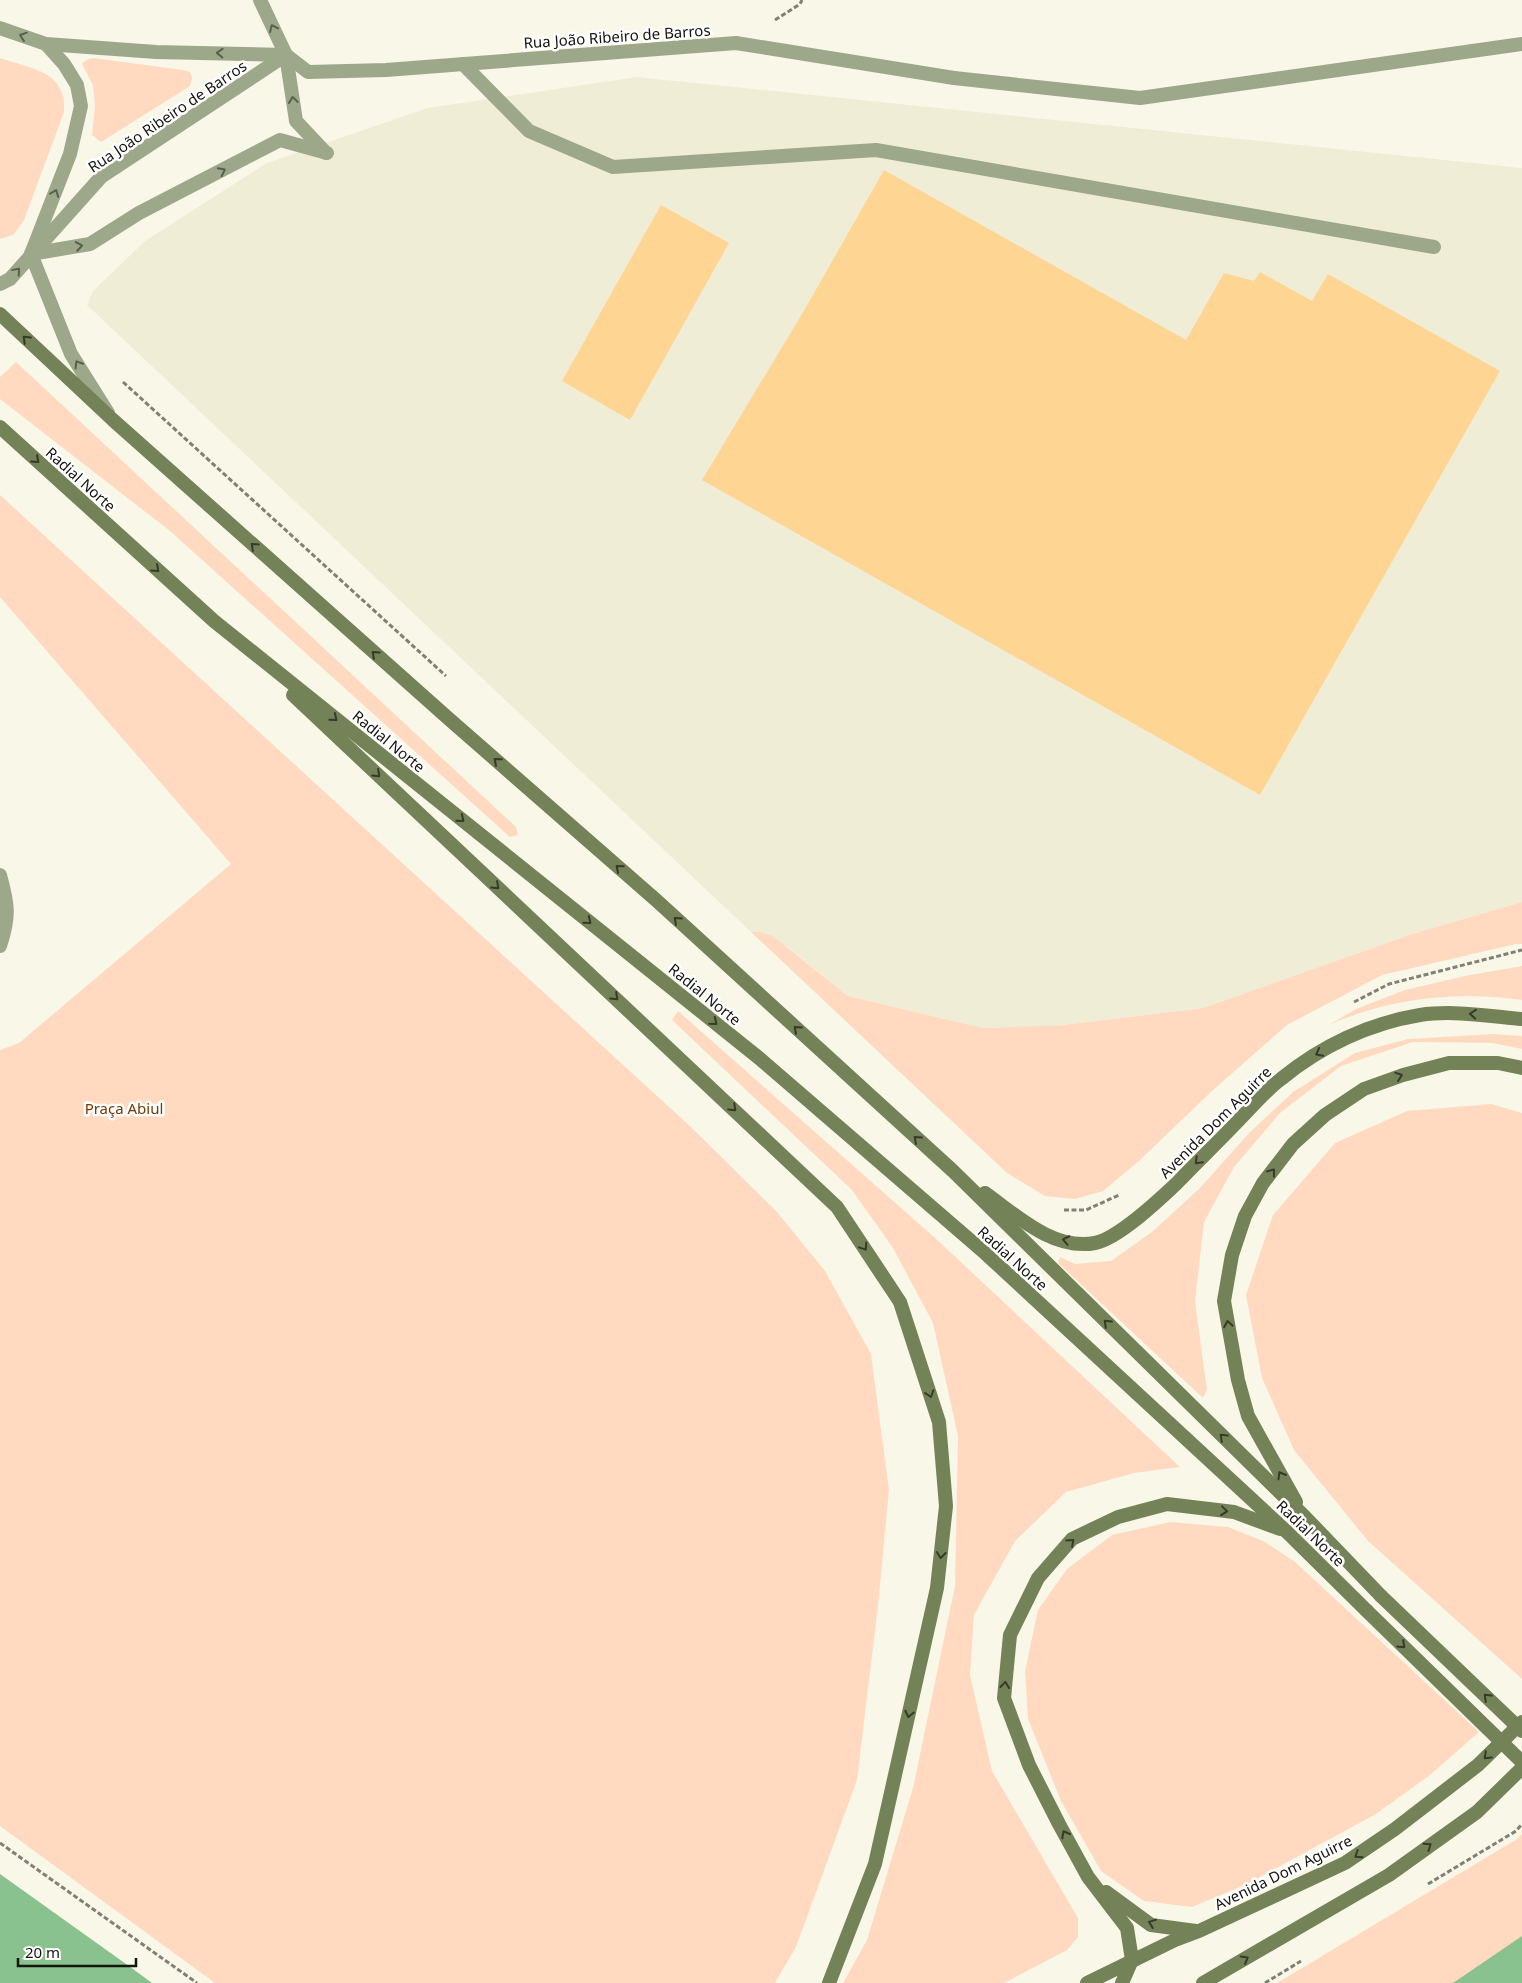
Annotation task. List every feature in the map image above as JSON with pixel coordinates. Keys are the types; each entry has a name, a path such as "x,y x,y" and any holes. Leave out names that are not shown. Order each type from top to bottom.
{"main road":[{"name":"Radial Norte","path":"0,314 113,420 449,720 656,900 953,1172 1305,1518 1381,1596 1522,1731"},
{"name":"Radial Norte","path":"0,427 214,622 759,1058 985,1253 1287,1532 1522,1762"},
{"path":"214,622 837,1207 900,1302 939,1422 946,1506 937,1588 875,1864 829,1983"},
{"name":"Avenida Dom Aguirre","path":"953,1172 1044,1234 1075,1242 1097,1242 1114,1234 1152,1206 1280,1079 1314,1055 1371,1026 1422,1015 1467,1014 1522,1019"},
{"path":"1305,1518 1248,1416 1238,1380 1224,1301 1232,1255 1245,1216 1263,1183 1293,1144 1325,1115 1364,1089 1403,1075 1449,1063 1498,1063 1522,1068"},
{"path":"1122,1983 1132,1960 1127,1928 1088,1877 1029,1765 1004,1698 1010,1634 1038,1578 1072,1539 1118,1517 1167,1504 1234,1512 1287,1532"},
{"name":"Avenida Dom Aguirre","path":"1087,1983 1132,1960 1345,1863 1395,1830 1478,1765 1522,1722"},
{"path":"1203,1983 1389,1874 1477,1812 1522,1768"},
{"path":"1088,1877 1151,1925 1199,1931"}],"street":[{"path":"31,254 90,244 139,213 280,140 327,153 296,120 286,55 260,0"},
{"name":"Rua João Ribeiro de Barros","path":"0,28 46,44 156,52 286,55 308,72 386,70 736,43 954,78 1140,98 1522,44"},
{"name":"Rua João Ribeiro de Barros","path":"31,254 70,154 81,106 77,85 64,64 46,44"},
{"name":"Rua João Ribeiro de Barros","path":"0,284 10,279 102,177 286,55"},
{"path":"463,64 529,131 613,167 876,150 1434,247"},
{"name":"Radial Norte","path":"31,254 71,354 113,420"},
{"path":"0,875 7,903 7,925 0,946"}],"path":[{"path":"120,379 452,681"},
{"path":"1345,1006 1389,984 1522,950"},
{"path":"1060,1210 1086,1210 1126,1191"},
{"path":"0,1843 198,1983"}],"shaded area":[{"path":"637,77 1522,168 1522,902 1415,933 1203,1008 1063,1025 983,1028 848,996 788,947 760,932 751,932 87,305 93,291 145,241 267,163 428,108"},
{"path":"0,1874 133,1969 152,1983 0,1983"},
{"path":"1522,1936 1522,1983 1453,1983"}],"green space":[{"path":"0,58 35,69 54,80 60,88 64,112 24,220 13,235 0,239"},
{"path":"93,58 183,70 190,72 192,78 190,86 101,142 92,135 95,107 93,85 82,64 86,60"},
{"path":"16,362 516,827 518,835 510,837 170,531 0,399 0,377"},
{"name":"Praça Abiul","path":"0,495 692,1128 777,1212 825,1271 871,1354 889,1490 878,1606 857,1780 796,1947 775,1983 215,1983 0,1826 0,1050 19,1043 231,864 0,597"},
{"path":"1522,902 1522,944 1382,975 1287,1025 1213,1090 1139,1161 1103,1191 1075,1199 1045,1196 1007,1173 751,932 760,932 773,936 848,996 983,1028 1063,1025 1203,1008 1415,933"},
{"path":"1522,966 1522,1000 1473,996 1424,999 1375,1008 1329,1025 1356,1009 1405,990 1465,976"},
{"path":"678,1011 934,1237 1180,1467 1134,1473 1066,1492 1015,1541 974,1615 970,1675 992,1771 1078,1918 1078,1937 1067,1950 1004,1983 843,1983 867,1940 913,1788 955,1586 958,1436 933,1323 893,1248 852,1190 672,1020"},
{"path":"1493,1034 1522,1036 1522,1049 1493,1043 1413,1042 1341,1066 1280,1113 1234,1167 1204,1222 1195,1302 1207,1390 1203,1398 1058,1263 1060,1257 1075,1264 1111,1261 1152,1232 1200,1188 1250,1132 1293,1092 1355,1053 1408,1039"},
{"path":"1491,1104 1522,1113 1522,1679 1368,1541 1294,1450 1262,1378 1246,1295 1273,1215 1335,1143 1407,1111"},
{"path":"1170,1522 1228,1527 1263,1541 1294,1561 1479,1732 1430,1775 1376,1814 1247,1884 1192,1907 1144,1901 1101,1871 1061,1801 1028,1719 1025,1671 1038,1610 1067,1569 1112,1535"},
{"path":"1522,1834 1522,1983 1277,1983 1517,1839"}],"building":[{"path":"884,170 1186,340 1224,273 1254,281 1260,272 1312,301 1328,274 1500,371 1260,795 702,480 805,309"},
{"path":"661,205 729,243 630,420 562,381"}]}
